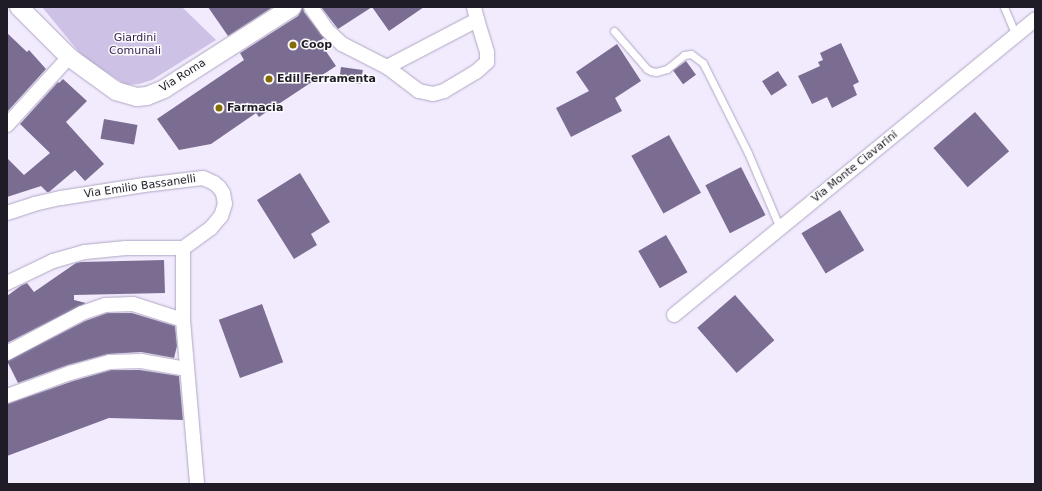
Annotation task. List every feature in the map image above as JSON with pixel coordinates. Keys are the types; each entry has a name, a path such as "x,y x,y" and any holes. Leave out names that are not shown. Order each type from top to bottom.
{"street":[{"name":"Via Roma","path":"19,7 69,56 116,91 132,96 147,96 164,89 292,7"},
{"path":"311,7 322,24 337,40 387,67 419,91 433,94 444,91 481,69 487,62 486,47 475,14 387,67"},
{"name":"Via Monte Ciavarini","path":"674,315 1035,19"},
{"path":"7,125 69,56"},
{"name":"Via Emilio Bassanelli","path":"7,213 34,204 61,198 190,179 203,178 210,180 223,192 225,204 221,216 211,228 183,248"},
{"path":"7,283 53,261 85,252 119,249 183,248 183,320 197,484"},
{"path":"7,353 82,314 105,305 133,304 183,320"},
{"path":"7,396 70,373 110,362 141,361 187,369"}],"lane":[{"path":"1004,7 1016,35"},
{"path":"614,31 647,69 651,71 662,71 684,55 691,54 703,63 748,153 780,228"}],"green space":[{"name":"Giardini Comunali","path":"42,7 182,7 216,40 152,80 139,84 126,85 83,57"}],"building":[{"path":"208,7 273,7 228,36"},
{"path":"303,7 304,12 324,38 319,41 336,66 259,117 256,113 211,144 179,150 157,119 244,60 240,53 298,16"},
{"path":"321,7 372,7 338,29"},
{"path":"372,7 424,7 389,31"},
{"path":"7,33 27,52 29,50 46,69 7,112"},
{"path":"841,43 859,82 853,85 857,95 832,108 827,97 812,104 798,76 820,66 818,62 823,60 820,53"},
{"path":"617,44 641,81 615,98 622,111 571,137 556,108 589,91 576,72"},
{"path":"686,61 696,75 683,84 673,70"},
{"path":"341,67 363,70 361,84 339,81"},
{"path":"778,71 787,85 771,96 762,81"},
{"path":"63,79 87,101 66,122 104,164 85,181 75,170 49,192 41,186 7,197 7,158 24,175 50,153 20,124 58,82 59,83"},
{"path":"975,112 1009,151 968,187 933,148"},
{"path":"104,119 137,125 134,145 101,139"},
{"path":"669,135 701,193 663,214 631,156"},
{"path":"741,167 766,215 730,233 705,185"},
{"path":"300,173 330,222 311,234 317,245 294,259 257,200"},
{"path":"840,210 864,250 826,273 801,233"},
{"path":"666,235 688,272 660,288 638,251"},
{"path":"164,260 165,293 74,295 74,300 86,303 7,343 7,296 22,285 27,283 34,292 76,263 81,262"},
{"path":"735,295 774,340 737,373 697,328"},
{"path":"262,304 283,362 240,378 219,320"},
{"path":"107,313 132,313 175,326 177,346 174,358 141,352 108,354 68,365 18,383 7,361 85,321"},
{"path":"111,370 140,370 179,376 183,420 109,418 7,456 7,404 73,381"}],"place":[{"name":"Coop","path":"293,45"},
{"name":"Edil Ferramenta","path":"269,79"},
{"name":"Farmacia","path":"219,108"}]}
